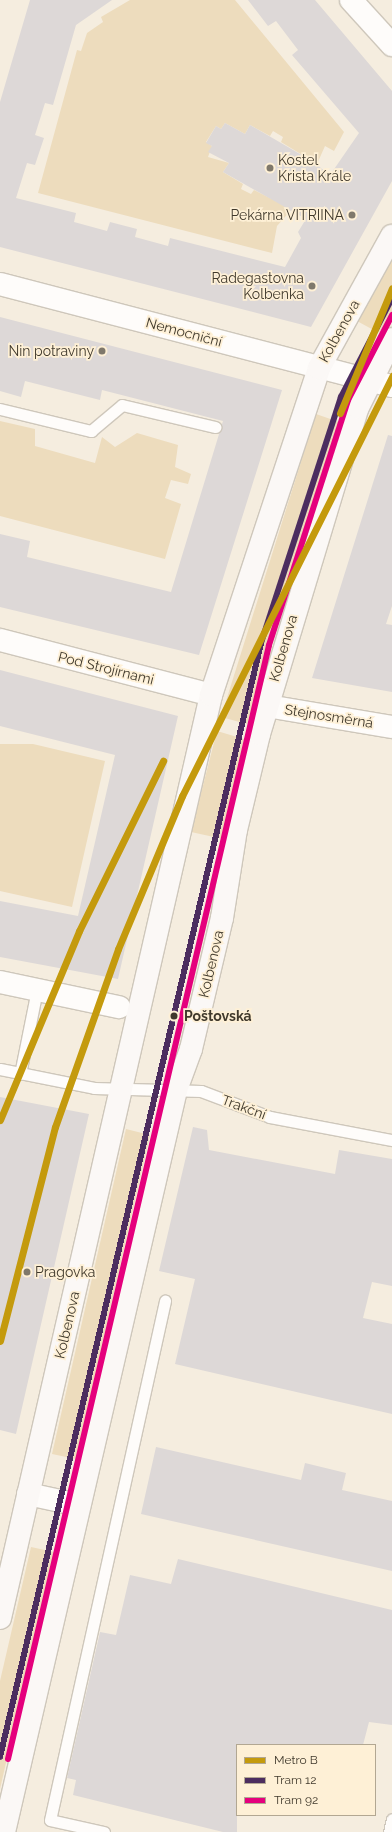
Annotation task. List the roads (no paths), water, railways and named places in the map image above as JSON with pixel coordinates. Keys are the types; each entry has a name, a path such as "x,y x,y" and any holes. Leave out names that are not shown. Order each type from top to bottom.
{"main road":[{"name":"Kolbenova","path":"0,1618 211,695 319,368 392,236"},
{"name":"Kolbenova","path":"4,1832 176,1090 191,1049 222,918 236,830 267,706 337,470 369,381 392,339"}],"street":[{"path":"352,0 392,46"},
{"name":"Nemocniční","path":"0,284 392,386"},
{"name":"Pod Strojírnami","path":"0,640 211,695"},
{"name":"Stejnosměrná","path":"267,706 392,727"},
{"path":"0,982 119,1007"},
{"path":"28,1494 79,1505"}],"lane":[{"path":"0,410 91,431 122,406 215,427"},
{"path":"20,1074 37,990"},
{"name":"Trakční","path":"0,1069 94,1088 121,1090 201,1091 270,1117 392,1140"},
{"path":"104,1832 50,1820 165,1301"},
{"path":"389,1832 392,1819"}],"metro line":[{"name":"B","path":"340,413 392,288"},
{"name":"B","path":"0,1341 55,1127 118,949 182,796 392,376"},
{"name":"B","path":"0,1120 79,931 163,761"}],"tram line":[{"name":"12","path":"0,1757 261,643 341,397 392,298"},
{"name":"92","path":"8,1759 269,645 348,400 392,315"}],"place":[{"name":"Kostel Krista Krále","path":"270,168"},
{"name":"Pekárna VITRIINA","path":"352,215"},
{"name":"Radegastovna Kolbenka","path":"312,286"},
{"name":"Nin potraviny","path":"102,351"},
{"name":"Poštovská","path":"174,1016"},
{"name":"Pragovka","path":"27,1272"}]}
